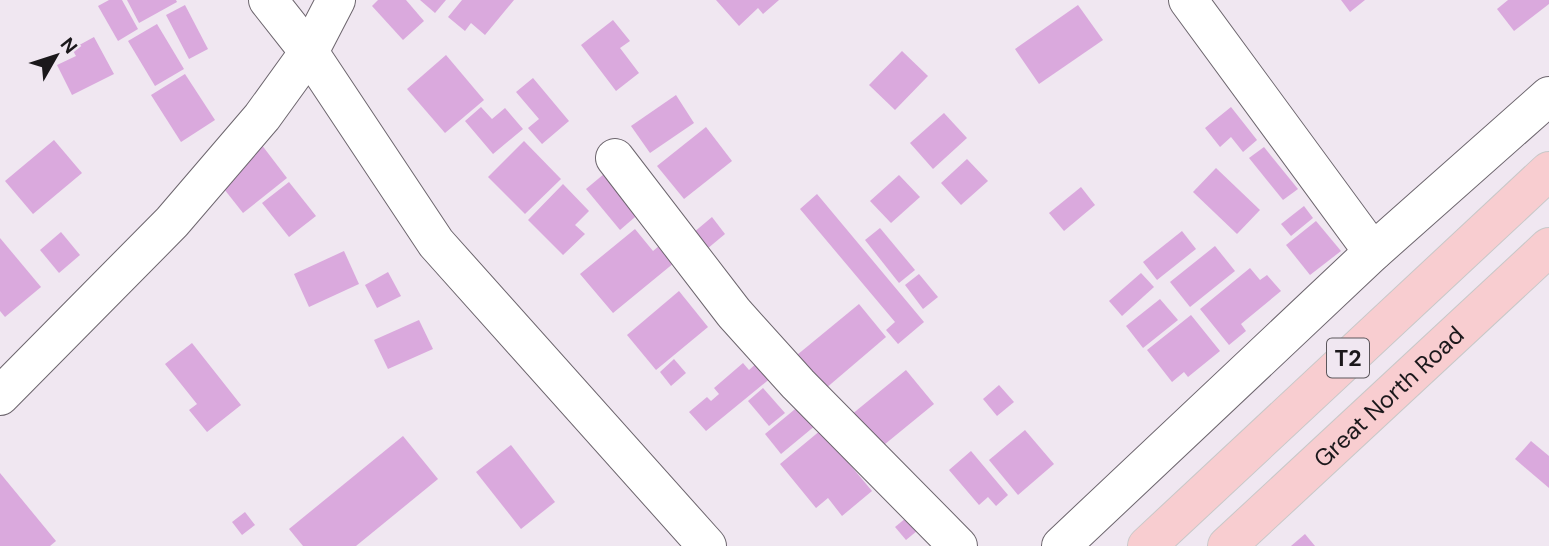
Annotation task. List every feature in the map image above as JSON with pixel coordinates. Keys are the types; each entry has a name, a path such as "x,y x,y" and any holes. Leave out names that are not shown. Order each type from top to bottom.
{"main road":[{"name":"T2","path":"1147,546 1549,171"},
{"name":"Great North Road","path":"1227,546 1549,247"}],"street":[{"path":"268,0 309,52 436,243 707,546"},
{"path":"0,396 172,222 262,117 309,52 337,0"},
{"path":"1188,0 1373,253"},
{"path":"1061,546 1373,253 1549,96"},
{"path":"615,158 743,323 798,384 958,546"}],"building":[{"path":"109,0 122,0 138,29 118,41 98,6"},
{"path":"127,0 176,0 177,2 139,23"},
{"path":"378,0 406,0 424,21 403,40 372,6"},
{"path":"420,0 446,0 435,13"},
{"path":"462,0 514,0 485,35 471,23 465,31 448,17"},
{"path":"716,0 779,0 763,14 758,8 739,26"},
{"path":"1341,0 1365,0 1350,12"},
{"path":"1508,0 1549,0 1549,4 1514,31 1497,9"},
{"path":"185,5 208,49 189,59 166,15"},
{"path":"1078,5 1103,40 1039,84 1015,49"},
{"path":"613,20 630,41 620,48 639,73 616,91 581,45"},
{"path":"157,24 184,69 155,86 128,41"},
{"path":"94,37 114,74 72,95 57,65 76,56 72,49"},
{"path":"902,51 928,76 895,110 869,85"},
{"path":"446,55 484,100 445,133 407,89"},
{"path":"185,74 215,120 181,142 151,95"},
{"path":"533,78 569,121 542,144 528,128 539,119 516,92"},
{"path":"676,95 694,123 650,153 631,126"},
{"path":"481,107 492,119 505,108 523,129 493,154 465,121"},
{"path":"1231,107 1257,140 1243,152 1231,137 1220,147 1205,128"},
{"path":"944,113 967,138 933,169 910,143"},
{"path":"706,127 732,161 684,199 657,166"},
{"path":"54,140 82,173 33,214 5,181"},
{"path":"258,140 287,178 243,213 213,175"},
{"path":"524,141 561,179 525,214 488,177"},
{"path":"1264,147 1298,189 1283,200 1249,158"},
{"path":"967,159 988,181 961,205 941,183"},
{"path":"616,164 649,205 620,230 586,189"},
{"path":"1216,168 1260,210 1237,234 1193,192"},
{"path":"899,175 920,197 891,223 870,201"},
{"path":"289,182 316,216 289,237 262,203"},
{"path":"563,184 589,211 575,225 585,234 563,255 528,220"},
{"path":"1081,187 1095,205 1064,231 1049,213"},
{"path":"817,194 924,322 898,344 886,330 895,322 800,209"},
{"path":"1304,206 1313,218 1291,236 1281,224"},
{"path":"712,217 725,234 707,249 693,233"},
{"path":"1316,221 1341,251 1310,275 1286,245"},
{"path":"880,228 915,270 899,283 865,240"},
{"path":"635,229 653,251 665,241 680,258 613,313 580,274"},
{"path":"1182,231 1196,249 1157,280 1143,262"},
{"path":"61,232 80,255 59,273 40,250"},
{"path":"0,238 41,287 5,317 0,311"},
{"path":"1215,246 1235,271 1190,307 1170,282"},
{"path":"344,251 359,284 309,307 294,274"},
{"path":"1250,268 1260,280 1267,275 1281,291 1241,324 1246,331 1229,345 1200,309"},
{"path":"388,272 401,296 377,308 365,285"},
{"path":"1141,273 1154,287 1122,316 1109,301"},
{"path":"919,274 938,297 923,309 905,285"},
{"path":"679,291 708,327 656,370 627,335"},
{"path":"1160,299 1178,320 1143,348 1126,326"},
{"path":"859,304 886,337 825,389 797,355"},
{"path":"1191,315 1220,351 1188,377 1184,372 1172,382 1147,350"},
{"path":"419,320 433,349 388,369 374,340"},
{"path":"192,343 241,405 207,432 189,410 197,404 165,364"},
{"path":"674,359 686,373 671,386 660,372"},
{"path":"759,361 772,377 706,431 689,412 707,397 711,401 719,394 714,388 743,363 749,370"},
{"path":"906,370 934,404 879,449 851,415"},
{"path":"999,385 1014,402 997,416 983,399"},
{"path":"763,388 785,413 769,426 748,401"},
{"path":"800,405 816,425 781,454 765,434"},
{"path":"821,430 872,491 842,516 828,498 816,508 780,464"},
{"path":"1025,430 1054,464 1018,495 989,460"},
{"path":"403,436 438,479 356,546 303,546 289,529"},
{"path":"1531,441 1549,456 1549,488 1515,459"},
{"path":"511,445 555,502 521,529 476,472"},
{"path":"971,451 1008,495 996,506 988,497 979,505 949,470"},
{"path":"0,473 56,541 50,546 0,546"},
{"path":"245,512 255,525 242,535 232,522"},
{"path":"912,513 923,526 906,540 895,527"},
{"path":"1305,534 1315,546 1291,546"}]}
